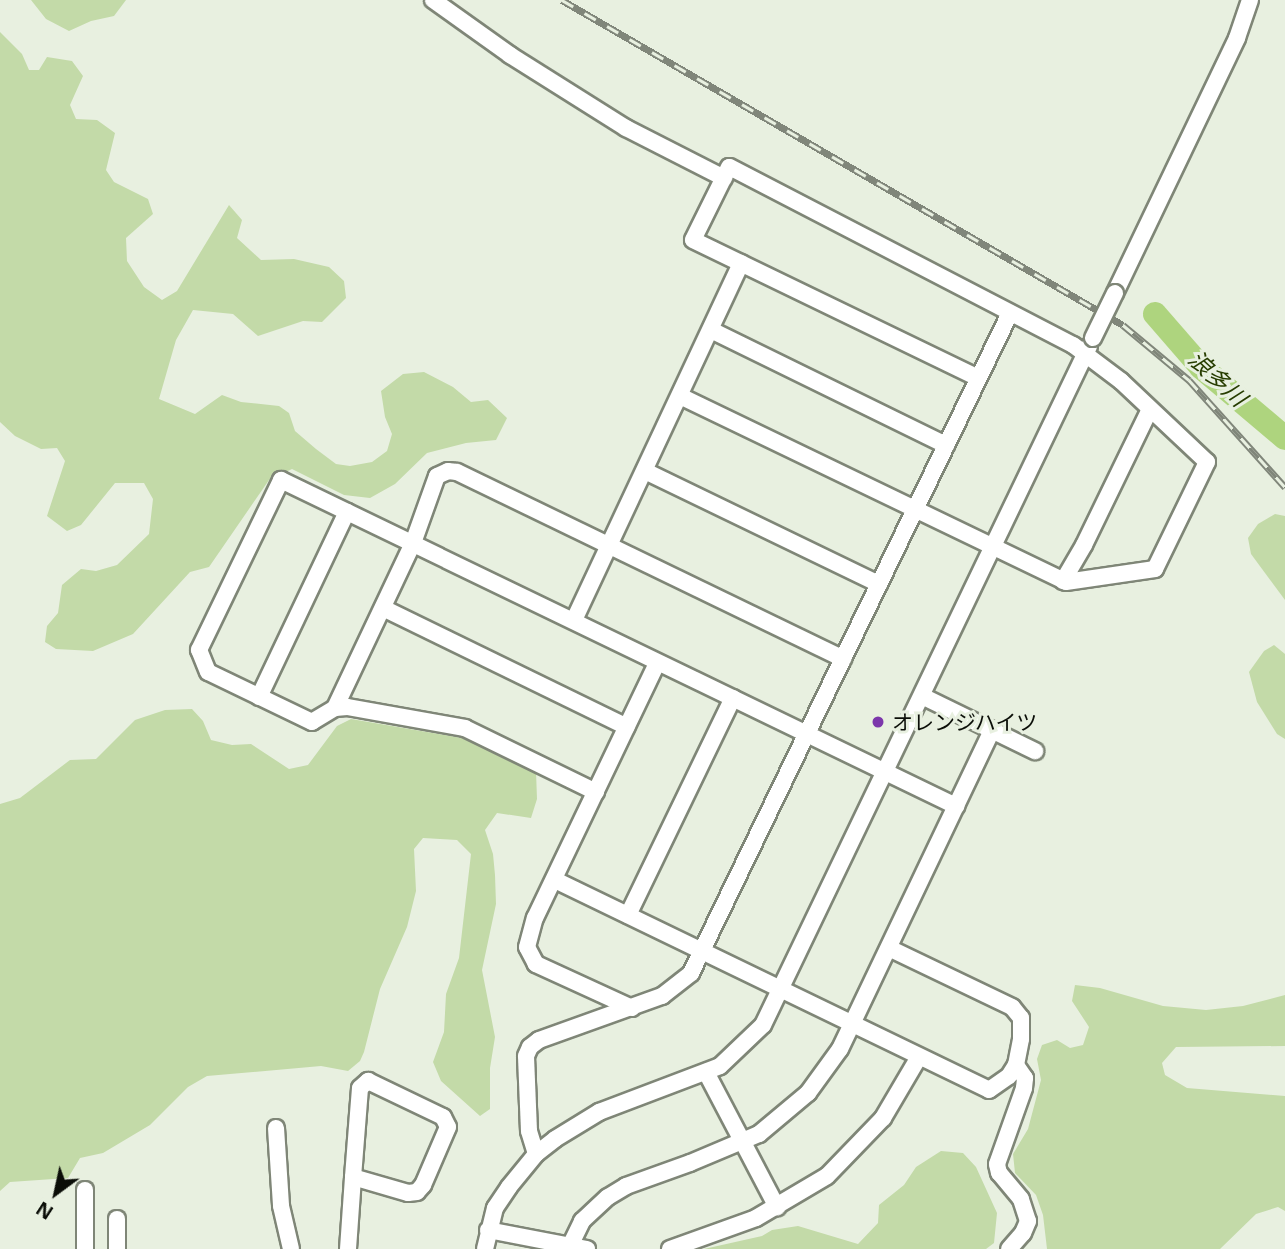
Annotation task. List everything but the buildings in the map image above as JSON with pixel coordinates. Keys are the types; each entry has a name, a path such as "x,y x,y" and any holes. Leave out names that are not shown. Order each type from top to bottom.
{"street":[{"path":"433,0 510,55 626,128 723,178"},
{"path":"485,1249 495,1208 509,1186 536,1154 599,1112 720,1066 756,1032 781,991 1086,354 1237,38 1250,0"},
{"path":"680,396 1063,581 1155,569 1207,462 1086,354 729,167 693,240 978,378"},
{"path":"574,620 741,263"},
{"path":"536,1154 529,1130 526,1056 530,1047 539,1040 632,1008 680,985 691,973 1010,313"},
{"path":"711,330 946,445"},
{"path":"1063,581 1084,545 1150,409"},
{"path":"335,708 413,544 437,476 448,471 457,472 843,659"},
{"path":"645,471 879,584"},
{"path":"596,792 466,728 365,708 335,708 312,722 208,672 199,650 281,480 956,806"},
{"path":"258,697 348,512"},
{"path":"383,608 627,727"},
{"path":"632,1008 536,964 529,956 527,947 535,918 657,663"},
{"path":"922,696 1035,751"},
{"path":"628,915 733,698"},
{"path":"570,1246 582,1221 607,1197 626,1186 742,1141 779,1119 808,1093 840,1049 992,730"},
{"path":"555,880 989,1090 1009,1076 1016,1065 1021,1018 1012,1007 889,948"},
{"path":"670,1249 722,1232 778,1207 827,1176 883,1118 919,1057"},
{"path":"1009,1249 1023,1233 1028,1221 1021,1199 999,1173 997,1164 1024,1088 1025,1078 1016,1065"},
{"path":"706,1072 778,1207"},
{"path":"348,1249 359,1088 368,1080 443,1116 448,1127 423,1185 417,1192 408,1193 353,1177"},
{"path":"276,1128 281,1206 291,1249"},
{"path":"85,1190 85,1249"},
{"path":"117,1219 117,1249"},
{"path":"488,1230 587,1249"}],"green space":[{"path":"31,0 126,0 114,16 91,21 69,31 46,19"},
{"path":"0,32 22,54 29,70 39,70 47,57 72,61 83,76 70,105 76,119 97,120 115,133 106,170 114,182 148,199 153,214 126,238 127,261 144,287 162,300 177,291 229,205 242,220 237,238 261,260 294,259 329,267 344,281 346,298 322,322 303,321 258,336 233,314 193,310 176,340 159,399 195,414 222,395 241,402 279,406 289,413 295,431 316,449 336,464 350,466 372,462 387,451 392,434 385,417 381,391 403,374 424,372 453,387 471,402 488,400 507,418 496,440 466,443 427,453 395,484 370,498 344,495 292,469 269,480 209,567 190,572 133,634 93,651 56,649 45,642 47,626 58,613 62,585 81,569 96,571 117,565 149,534 153,499 144,483 115,483 81,525 67,531 47,516 65,461 57,448 41,449 15,436 0,422"},
{"path":"1275,514 1285,516 1285,600 1251,554 1248,538 1258,524"},
{"path":"1274,645 1285,654 1285,739 1277,734 1257,702 1249,672 1264,651"},
{"path":"192,709 203,721 211,740 232,745 251,744 289,769 308,765 337,726 351,719 462,738 536,771 537,799 531,818 497,813 485,830 493,854 496,904 482,970 495,1037 490,1068 490,1109 480,1116 441,1081 433,1062 444,1032 446,994 459,958 471,854 457,840 423,838 414,849 416,891 407,927 380,989 360,1061 348,1071 321,1066 207,1076 188,1087 150,1125 103,1153 80,1158 68,1178 10,1182 0,1191 0,804 20,798 70,760 96,759 135,720 165,710"},
{"path":"1075,985 1100,988 1163,1006 1206,1010 1243,1006 1285,995 1285,1046 1176,1047 1162,1063 1165,1075 1187,1088 1285,1096 1285,1211 1278,1207 1256,1214 1220,1249 1047,1249 1043,1215 1036,1195 1015,1173 1013,1154 1028,1129 1041,1080 1037,1059 1042,1045 1057,1040 1070,1048 1083,1045 1089,1027 1072,1001"},
{"path":"941,1151 963,1153 976,1167 997,1213 994,1243 986,1249 704,1249 762,1236 772,1230 798,1226 858,1244 878,1223 879,1205 904,1185 916,1167"}],"waterway":[{"name":"浪多川","path":"1155,314 1201,367 1285,438"}],"railway":[{"path":"562,0 1123,325 1189,380 1285,487"}],"place":[{"name":"オレンジハイツ","path":"878,722"}]}
